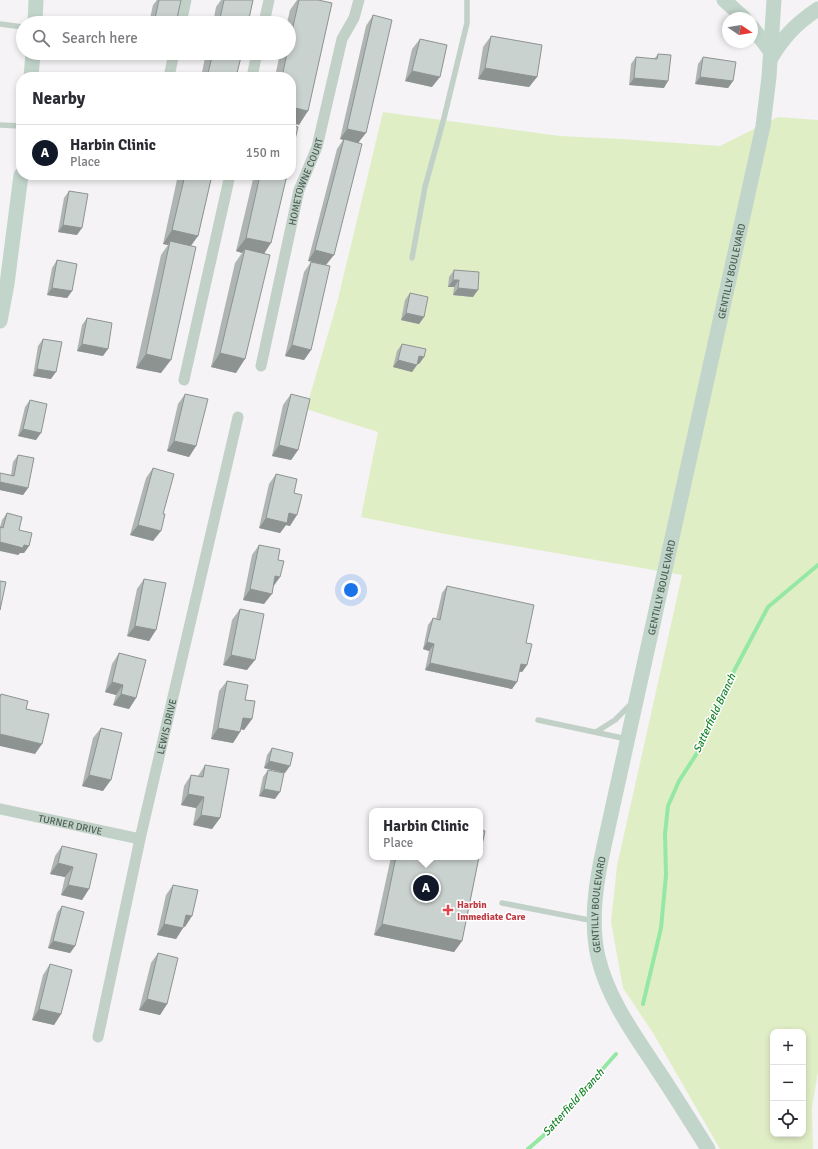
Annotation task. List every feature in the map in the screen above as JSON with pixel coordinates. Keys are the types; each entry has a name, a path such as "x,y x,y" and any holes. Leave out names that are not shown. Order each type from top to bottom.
{"street":[{"path":"35,16 36,0"},
{"path":"183,16 186,0"},
{"path":"266,16 269,0"},
{"name":"HOMETOWNE COURT","path":"261,366 299,190 317,147 342,39 354,18 359,0"},
{"path":"724,0 737,12"},
{"name":"GENTILLY BOULEVARD","path":"708,1149 611,996 598,956 595,921 600,864 757,158 765,116 774,0"},
{"path":"758,37 770,56 797,24 818,9"},
{"path":"31,72 32,60"},
{"path":"170,72 173,60"},
{"path":"253,72 256,60"},
{"path":"0,321 7,284 20,180"},
{"path":"184,380 229,180"},
{"name":"LEWIS DRIVE","path":"98,1037 140,839 238,417"},
{"name":"TURNER DRIVE","path":"0,809 140,839"}],"lane":[{"path":"412,258 425,187 444,118 467,23 467,0"},
{"path":"0,24 16,26"},
{"path":"0,125 16,126"},
{"path":"596,732 620,716 637,697"},
{"path":"538,720 627,739"},
{"path":"502,903 595,921"}],"green space":[{"path":"383,112 560,136 720,146 778,117 818,120 818,1072 812,1108 813,1149 720,1149 653,1033 623,988 611,922 617,866 682,575 440,533 361,517 378,432 306,409 337,303"}],"building":[{"path":"159,0 181,0 178,16 156,16"},
{"path":"224,0 253,0 250,16 221,16"},
{"path":"299,0 318,0 332,3 308,111 296,108 296,72 283,72 286,60 296,60 295,16"},
{"path":"373,15 392,20 366,133 347,129"},
{"path":"491,36 542,45 537,77 485,68"},
{"path":"420,39 447,45 440,77 412,71"},
{"path":"658,54 671,55 668,81 634,78 636,57 657,59"},
{"path":"703,57 736,62 733,81 700,77"},
{"path":"211,60 240,60 237,72 208,72"},
{"path":"344,139 362,144 334,255 315,250"},
{"path":"184,180 211,180 198,236 172,230"},
{"path":"259,180 286,180 271,243 246,238"},
{"path":"69,191 88,194 82,228 63,225"},
{"path":"170,241 196,247 171,360 146,354"},
{"path":"245,249 270,255 245,359 220,353"},
{"path":"57,260 77,264 72,291 52,288"},
{"path":"311,262 330,266 311,350 292,345"},
{"path":"454,270 479,272 478,290 458,288 459,280 453,280"},
{"path":"410,293 428,297 424,317 406,313"},
{"path":"87,318 112,323 108,349 82,344"},
{"path":"43,339 62,342 56,372 37,369"},
{"path":"402,344 426,349 424,357 419,356 417,365 398,360"},
{"path":"185,394 208,399 196,446 174,441"},
{"path":"291,394 310,399 298,450 279,445"},
{"path":"30,400 47,404 41,433 23,429"},
{"path":"18,455 34,458 28,488 0,482 0,473 14,476"},
{"path":"153,468 174,474 163,514 165,514 161,531 138,525"},
{"path":"276,474 297,479 294,493 302,495 297,515 289,513 287,523 266,518"},
{"path":"7,513 22,517 19,530 32,533 29,546 24,545 23,548 0,542 0,527 3,528"},
{"path":"259,545 280,549 278,560 284,561 280,577 275,576 272,594 250,589"},
{"path":"144,579 166,583 156,630 135,626"},
{"path":"0,581 6,582 0,610"},
{"path":"447,586 534,605 526,643 532,644 527,665 521,664 517,682 430,663 434,644 427,642 433,618 440,620"},
{"path":"240,609 264,614 255,660 231,655"},
{"path":"119,653 146,660 136,698 121,694 123,685 112,682"},
{"path":"227,681 248,685 245,700 255,701 252,719 243,718 240,732 218,728"},
{"path":"1,694 28,701 26,709 49,714 42,744 0,734"},
{"path":"101,728 122,733 111,780 89,775"},
{"path":"272,748 293,753 290,766 269,761"},
{"path":"205,765 229,769 220,818 201,815 204,797 188,794 191,775 203,777"},
{"path":"268,770 284,773 280,792 264,789"},
{"path":"62,846 97,854 89,889 68,885 73,867 58,863"},
{"path":"395,860 478,860 462,941 382,924"},
{"path":"173,885 198,890 192,916 186,915 183,928 164,924"},
{"path":"62,906 84,912 75,946 53,941"},
{"path":"158,953 178,958 167,1004 147,999"},
{"path":"50,964 72,970 61,1014 39,1009"}],"waterway":[{"name":"Satterfield Branch","path":"643,1004 661,928 666,875 665,834 668,806 679,781 701,747 716,716 734,671 768,607 818,565"},
{"name":"Satterfield Branch","path":"528,1149 543,1136 616,1054"}],"place":[{"name":"Harbin Clinic","path":"426,888"},
{"name":"Harbin Immediate Care","path":"448,910"}]}
